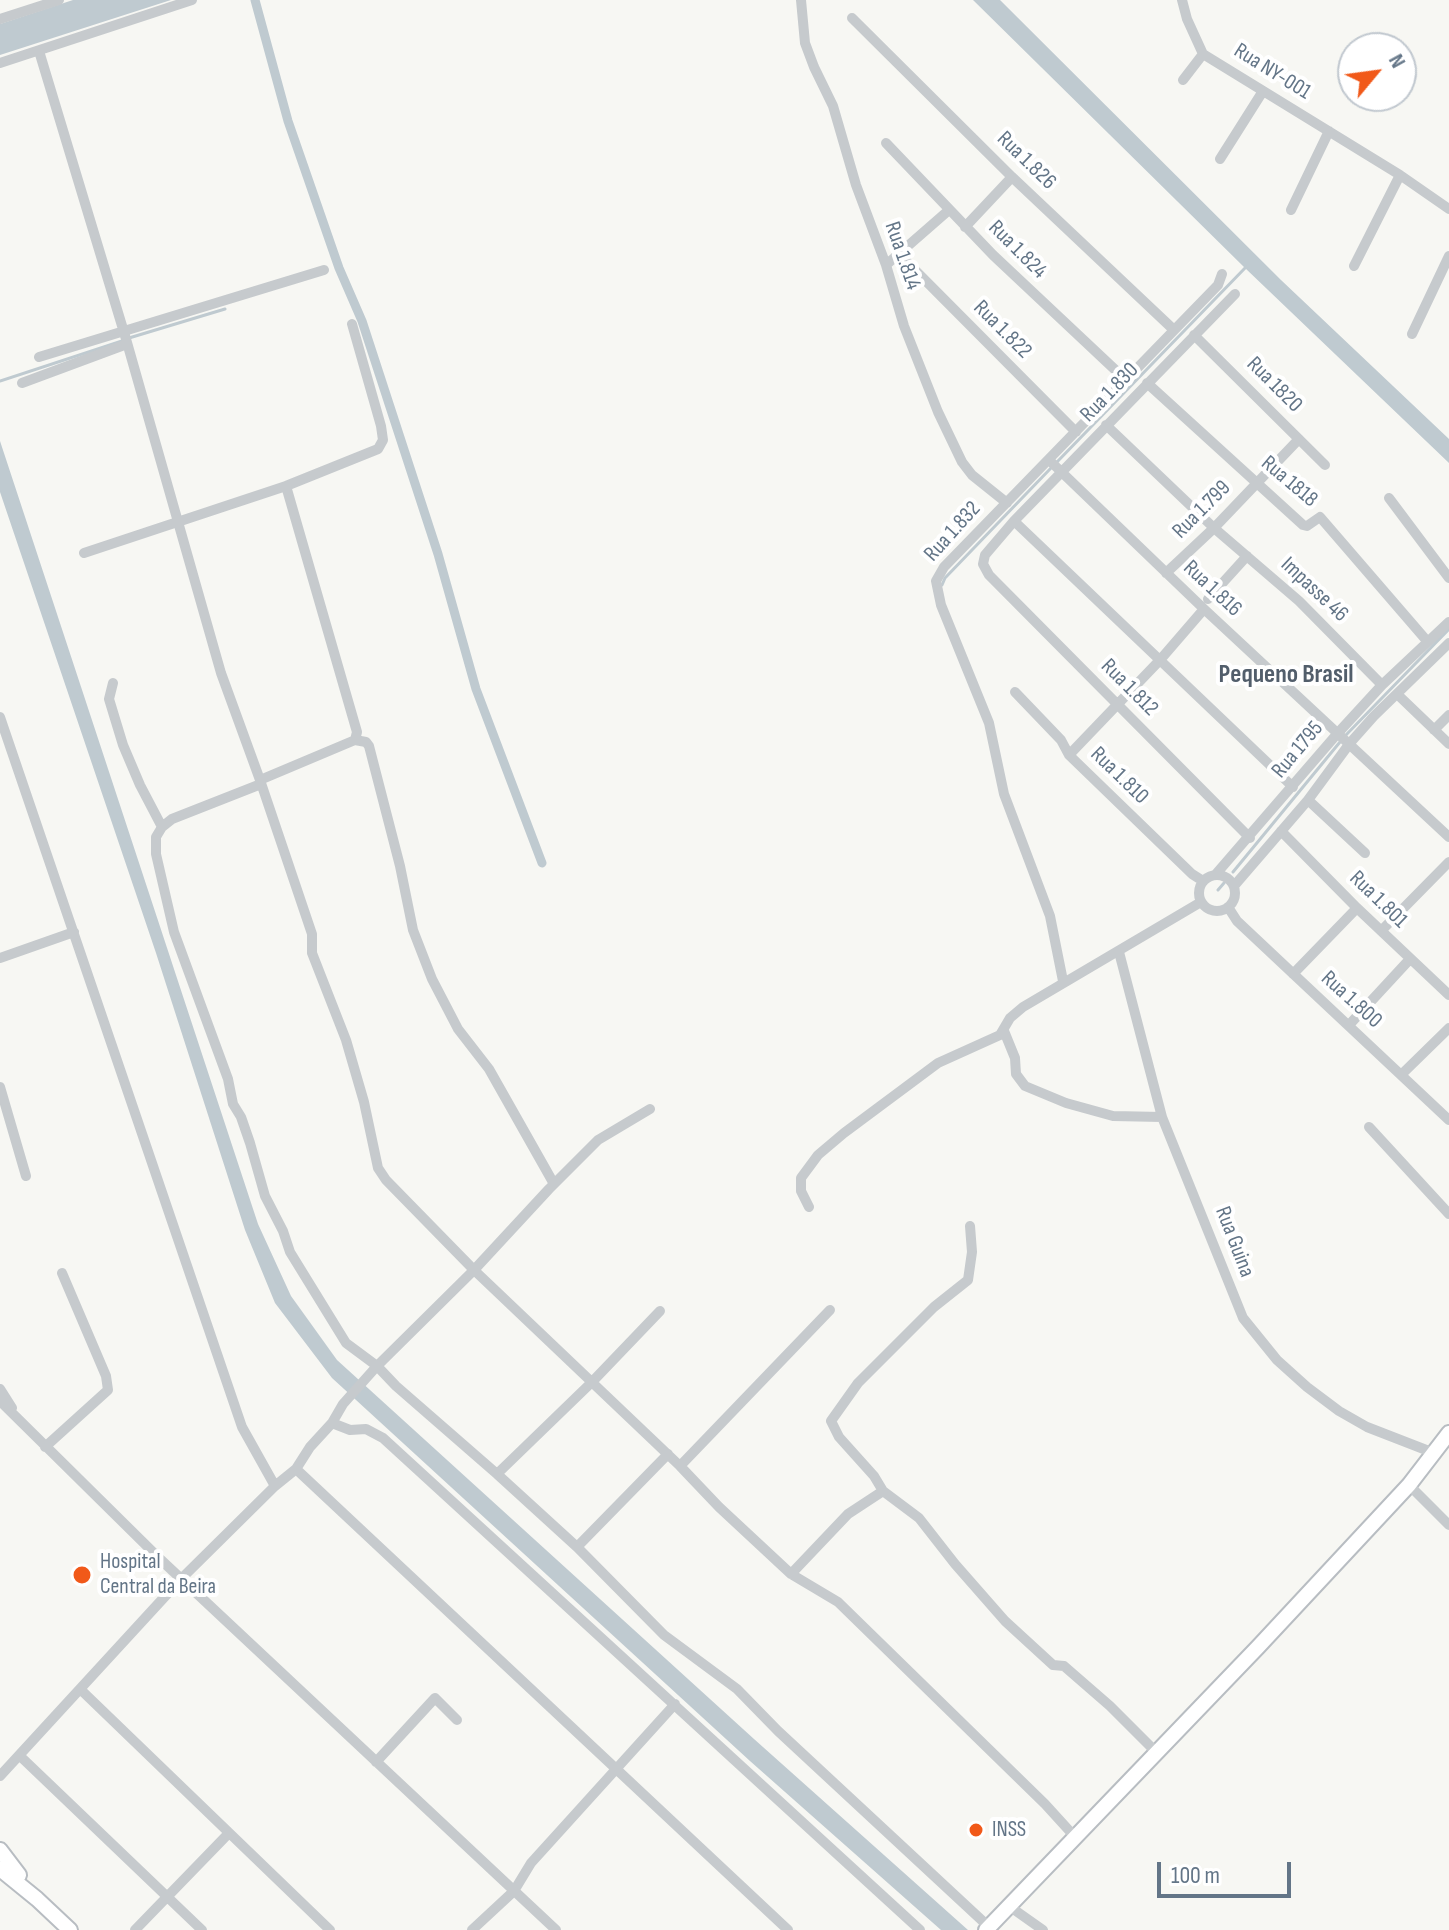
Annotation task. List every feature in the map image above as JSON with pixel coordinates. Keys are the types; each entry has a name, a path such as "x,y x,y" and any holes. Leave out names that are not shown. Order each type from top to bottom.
{"street":[{"path":"0,19 59,0"},
{"path":"0,63 192,0"},
{"name":"Rua 1.814","path":"801,0 805,43 833,106 904,326 951,442 972,475 1007,503"},
{"name":"Rua NY-001","path":"1182,0 1203,54 1400,175 1449,209"},
{"name":"Rua 1.826","path":"852,18 1012,177 1174,330"},
{"path":"39,51 123,329 221,673 312,934 312,953 346,1040 364,1102 378,1168 474,1270 668,1454 719,1507 791,1574 838,1602 1075,1837"},
{"path":"1183,80 1203,54"},
{"path":"1220,159 1263,91"},
{"path":"1291,210 1329,131"},
{"name":"Rua 1.824","path":"886,143 1046,308 1126,380"},
{"path":"1354,266 1400,175"},
{"path":"965,227 1012,177"},
{"path":"886,265 949,210"},
{"name":"Rua 1.822","path":"900,255 1076,432"},
{"path":"1412,334 1449,256"},
{"path":"39,357 324,270"},
{"name":"Rua 1.832","path":"1063,981 1050,916 1004,794 989,723 937,592 936,581 944,567 1218,285 1222,274"},
{"name":"Rua 1.830","path":"983,564 985,555 1014,521 1235,294"},
{"path":"84,553 286,486 378,449 383,440 381,426 352,324"},
{"name":"Rua 1820","path":"1194,335 1325,465"},
{"path":"22,383 127,344"},
{"name":"Rua 1818","path":"1147,383 1303,525 1307,526 1320,517 1427,641"},
{"name":"Impasse 46","path":"1106,425 1214,528 1299,601 1382,685"},
{"name":"Rua 1.799","path":"1166,573 1299,439"},
{"name":"Rua 1.816","path":"1049,460 1166,573 1206,604 1337,734 1449,837"},
{"path":"286,486 357,732 355,740"},
{"path":"1389,498 1449,578"},
{"path":"1014,521 1293,787"},
{"path":"1069,755 1160,660 1247,556"},
{"name":"Rua 1.812","path":"983,564 989,575 1250,838"},
{"name":"Rua 1795","path":"1216,874 1382,685 1449,622"},
{"path":"1234,886 1308,800 1350,743 1449,643"},
{"path":"113,683 109,699 123,745 162,827"},
{"name":"Rua 1.810","path":"1015,692 1061,740 1069,755 1192,874 1203,881"},
{"path":"1397,694 1449,744"},
{"path":"1434,730 1449,715"},
{"path":"0,717 242,1427 275,1486"},
{"path":"554,1184 489,1069 458,1029 432,979 413,930 400,866 366,742 355,740 186,812 162,827 156,837 156,854 174,932 228,1079 233,1104 250,1143 265,1196 290,1252 346,1343 377,1366 577,1547 664,1635 737,1689 987,1929 1409,1485 1449,1433"},
{"path":"1308,800 1365,853"},
{"name":"Rua 1.801","path":"1281,831 1410,959 1447,989"},
{"path":"1381,931 1449,862"},
{"path":"1216,874 1230,880 1235,894 1228,907 1217,911 1201,902 1199,895 1203,881 1216,874"},
{"path":"809,1207 801,1191 801,1178 818,1155 938,1063 1004,1031 1010,1018 1023,1007 1201,902"},
{"name":"Rua 1.800","path":"1228,907 1237,921 1449,1120"},
{"path":"1293,974 1357,908"},
{"path":"0,958 74,932"},
{"name":"Rua Guina","path":"1119,952 1162,1117 1250,1330 1277,1360 1339,1411 1367,1427 1434,1453"},
{"path":"1349,1025 1410,959"},
{"path":"1402,1074 1449,1028"},
{"path":"1004,1031 1015,1058 1016,1074 1025,1086 1066,1103 1113,1116 1162,1117"},
{"path":"0,1087 26,1176"},
{"path":"0,1776 181,1579 296,1469 343,1404 377,1366 474,1270 554,1184 598,1140 650,1109"},
{"path":"1369,1127 1449,1214"},
{"path":"970,1226 972,1252 968,1280 934,1307 858,1383 831,1421 839,1437 874,1476 883,1491 919,1518 1005,1621 1053,1665 1064,1666 1156,1752"},
{"path":"45,1447 108,1390 106,1376 62,1273"},
{"path":"680,1466 830,1310"},
{"path":"497,1474 660,1311"},
{"path":"0,1389 28,1430"},
{"path":"0,1401 181,1579 556,1930"},
{"path":"332,1423 343,1428 366,1429 383,1438 920,1930"},
{"path":"577,1547 668,1454"},
{"path":"296,1469 788,1930"},
{"path":"1409,1485 1449,1525"},
{"path":"791,1574 848,1514 883,1491"},
{"path":"80,1689 330,1930"},
{"path":"376,1762 435,1698 457,1720"},
{"path":"472,1930 514,1891 531,1863 675,1704"},
{"path":"20,1756 202,1930"},
{"path":"135,1930 229,1833"},
{"path":"0,1850 37,1899"},
{"path":"0,1869 70,1930"},
{"path":"1009,1906 1043,1930"}],"shaded area":[{"path":"73,0 171,0 0,55 0,24"},
{"path":"973,0 1000,0 1281,280 1449,439 1449,463 1245,268"},
{"path":"0,441 258,1224 291,1296 337,1360 968,1930 941,1930 750,1761 332,1378 275,1303 245,1230 156,953 0,492"}],"waterway":[{"path":"255,0 288,121 339,268 362,321 438,554 476,689 542,863"},
{"path":"1056,463 1246,267"},
{"path":"129,338 225,309"},
{"path":"0,381 122,341"},
{"path":"942,585 945,578 1051,468"},
{"path":"1345,736 1449,629"},
{"path":"1233,872 1340,742"},
{"path":"1218,890 1224,883"}],"place":[{"name":"Hospital Central da Beira","path":"82,1575"},
{"name":"INSS","path":"976,1830"}],"district":[{"name":"Pequeno Brasil","path":"1286,675"}]}
